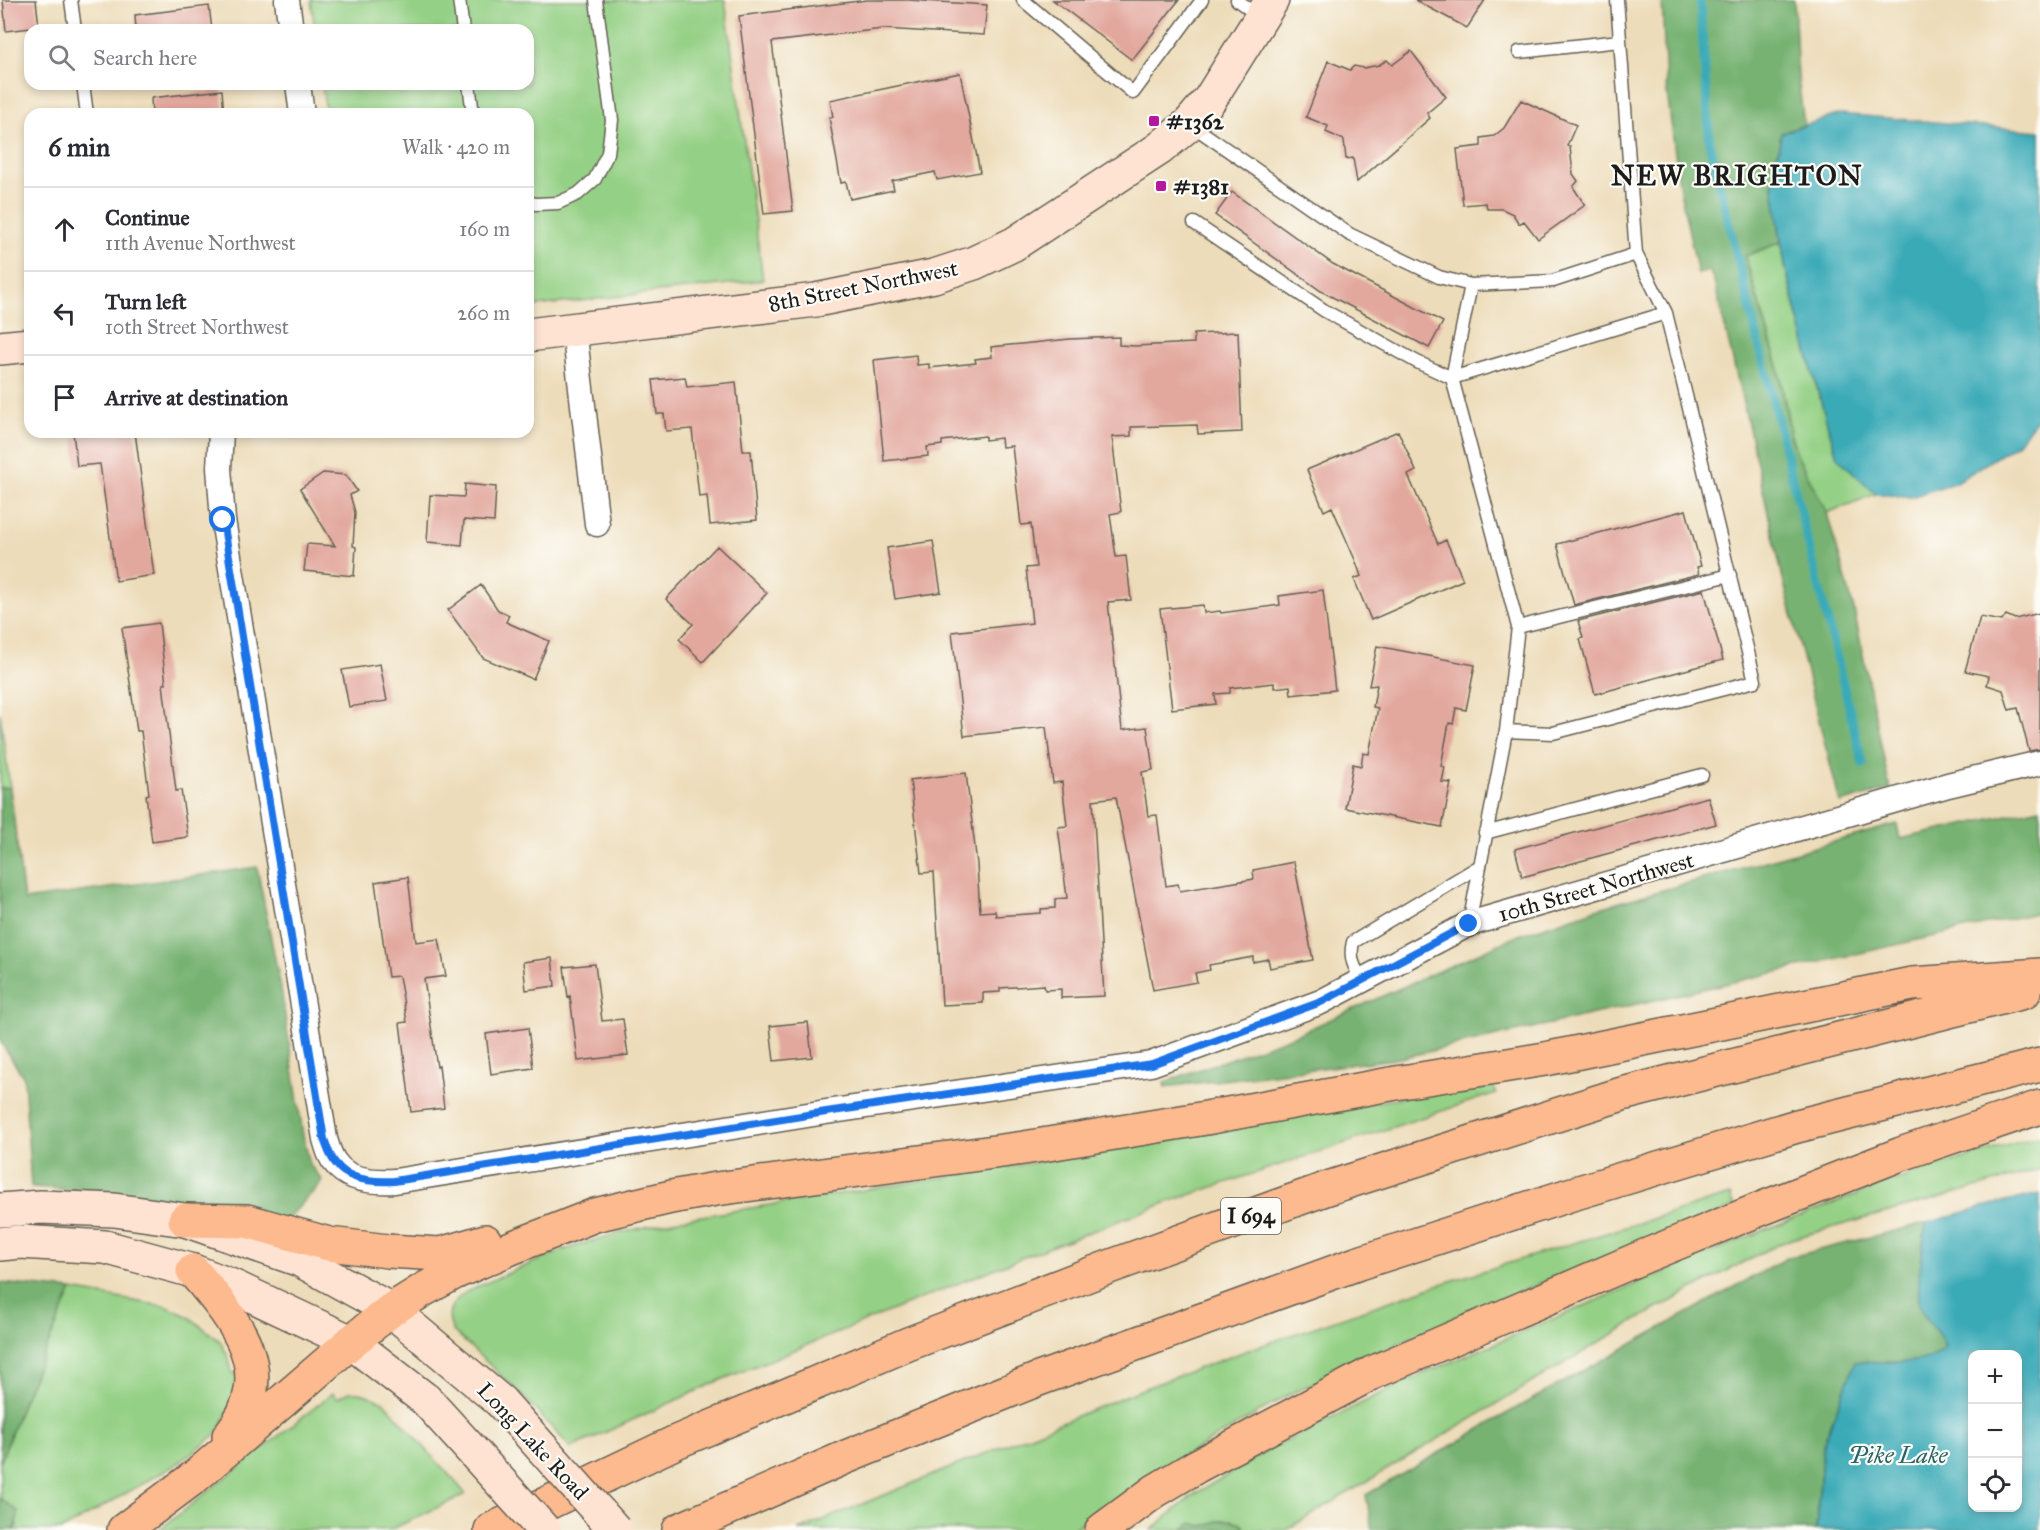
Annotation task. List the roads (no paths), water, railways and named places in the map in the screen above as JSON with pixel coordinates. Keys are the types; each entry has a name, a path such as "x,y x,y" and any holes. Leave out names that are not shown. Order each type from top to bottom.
{"highway":[{"path":"124,1530 196,1476 391,1310 454,1273 595,1215 671,1197 778,1180 1024,1148 1545,1059 1912,984 2040,975"},
{"name":"I 694","path":"491,1530 676,1442 897,1348 1013,1302 1328,1188 1622,1094 2040,987"},
{"path":"679,1530 846,1457 1026,1384 1359,1263 1580,1191 1797,1126 2040,1065"},
{"path":"1102,1530 1155,1491 1197,1466 1372,1373 1645,1256 1805,1191 1901,1154 2040,1107"},
{"path":"185,1220 247,1221 329,1244 440,1254 491,1240 555,1230"},
{"path":"193,1270 224,1307 237,1327 251,1366 253,1382 248,1404 237,1427 196,1476"}],"street":[{"path":"287,0 290,24"},
{"name":"8th Street Northwest","path":"534,334 816,300 934,276 974,263 1024,238 1159,149 1189,124 1210,99 1257,6"},
{"path":"299,90 301,108"},
{"path":"574,329 597,524"},
{"path":"0,348 24,346"},
{"name":"10th Street Northwest","path":"221,438 219,468 223,520 324,1139 338,1168 368,1181 394,1181 826,1112 1152,1064 1321,1002 1469,924 1948,785 2040,764"},
{"path":"0,1210 41,1207 114,1210 185,1220 300,1260 391,1310"},
{"path":"0,1244 20,1242 105,1247 193,1270 351,1342 426,1400 544,1530"},
{"name":"Long Lake Road","path":"391,1310 501,1402 615,1530"}],"lane":[{"path":"71,0 74,24"},
{"path":"459,0 462,24"},
{"path":"534,204 558,203 578,194 595,179 608,153 612,120 596,0"},
{"path":"1023,0 1133,93 1202,0"},
{"path":"1506,731 1553,733 1755,681 1666,313 1636,254 1617,0"},
{"path":"1519,52 1620,42"},
{"path":"83,90 86,108"},
{"path":"470,90 472,108"},
{"path":"1189,124 1349,234 1439,277 1471,285 1553,281 1636,254"},
{"path":"1194,223 1325,311 1417,362 1452,378 1666,313"},
{"path":"1469,924 1506,731 1518,627 1452,378 1471,285"},
{"path":"1518,627 1730,575"},
{"path":"1485,833 1702,775"},
{"path":"1362,980 1350,954 1353,942 1480,866"}],"water":[{"path":"1840,114 2040,131 2040,416 2017,444 1957,482 1911,497 1876,494 1837,457 1785,266 1773,187 1781,133"},
{"name":"Pike Lake","path":"2040,1194 2040,1530 1816,1530 1823,1445 1855,1362 1917,1361 1938,1354 1945,1347 1920,1307 1919,1279 1926,1223"}],"waterway":[{"path":"1700,0 1710,147 1863,764"}],"place":[{"name":"#1362","path":"1154,121"},
{"name":"#1381","path":"1161,186"}],"district":[{"name":"NEW BRIGHTON","path":"1737,175"}]}
